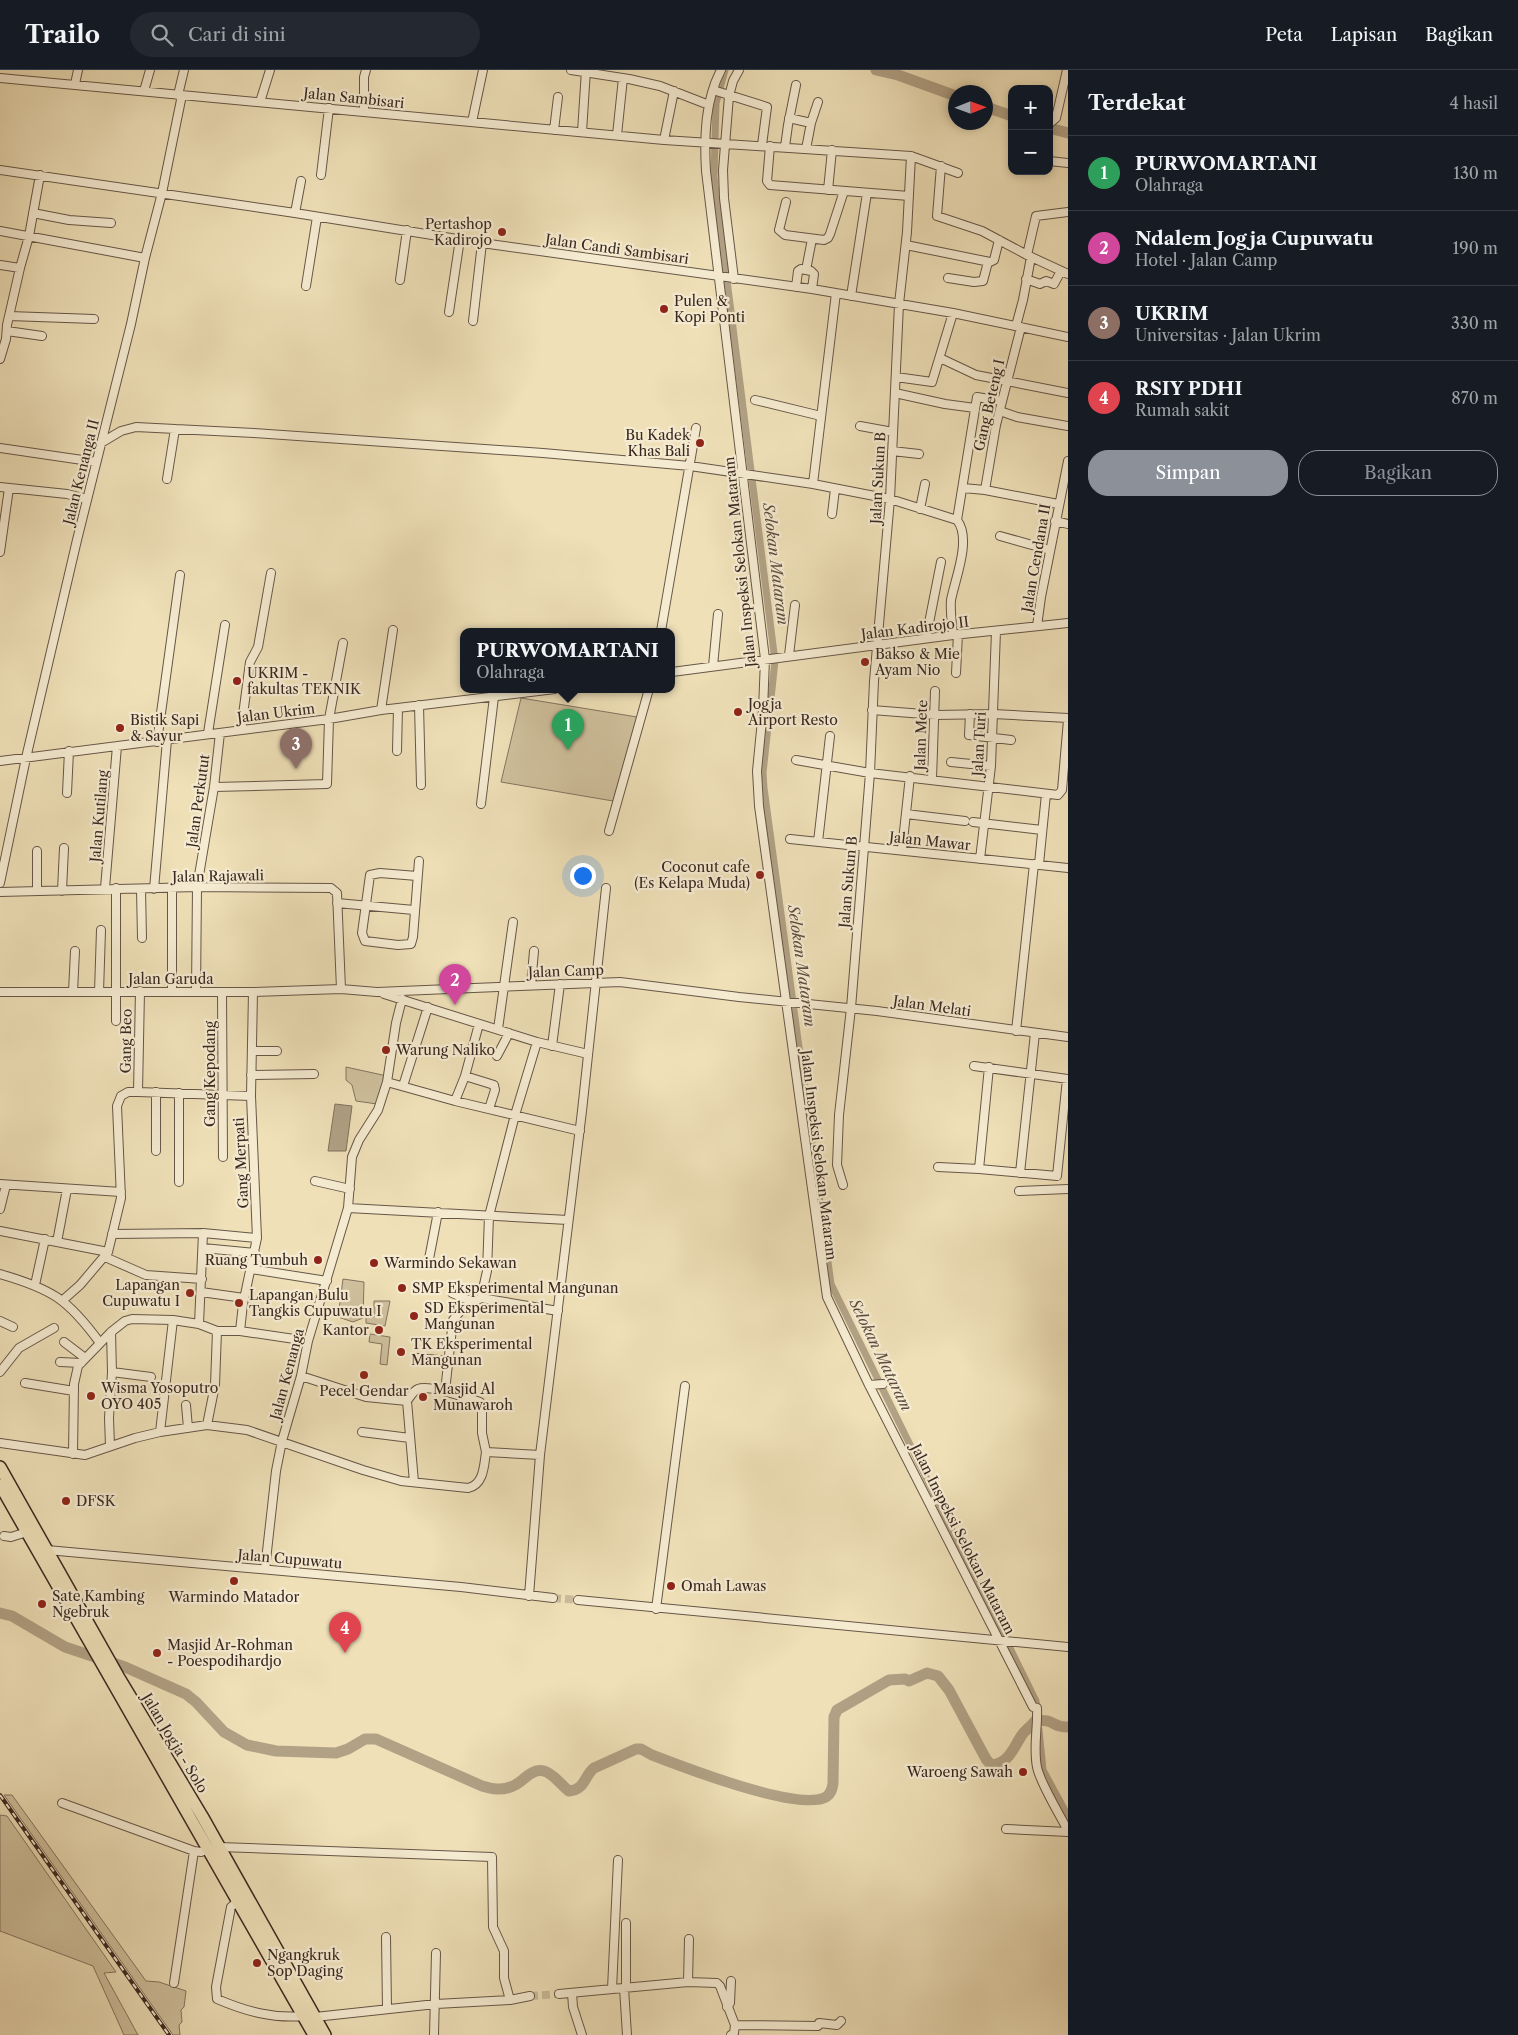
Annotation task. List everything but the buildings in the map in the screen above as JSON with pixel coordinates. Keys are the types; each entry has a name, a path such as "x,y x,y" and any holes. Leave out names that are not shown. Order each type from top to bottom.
{"highway":[{"name":"Jalan Jogja - Solo","path":"0,1467 27,1532 92,1647 159,1743 198,1819 309,2017 314,2035"},
{"name":"Jalan Jogja - Solo","path":"0,1485 47,1550 103,1651 112,1675"},
{"name":"Jalan Jogja - Solo","path":"214,1848 238,1901 309,2017 325,2035"}],"street":[{"path":"75,84 78,70"},
{"path":"144,91 150,70"},
{"name":"Jalan Kenanga II","path":"0,883 26,758 100,443 162,193 184,70"},
{"path":"260,102 270,70"},
{"path":"364,112 364,77 366,70"},
{"path":"472,122 483,70"},
{"path":"571,70 586,71 660,86 710,105"},
{"name":"Jalan Inspeksi Selokan Mataram","path":"720,70 720,93 710,105 707,143 720,277 768,658 757,771 759,806 793,1003 831,1296 871,1385 1005,1641 1033,1707 1037,1708 1035,1744 1038,1772 1068,1832"},
{"path":"733,279 724,198 720,93 733,81 739,70"},
{"path":"1053,121 1056,118 1067,70"},
{"path":"582,132 586,71"},
{"name":"Jalan Sambisari","path":"0,78 707,143"},
{"path":"617,135 623,78"},
{"path":"785,147 796,85"},
{"path":"664,140 674,91"},
{"path":"720,93 766,107 766,146 768,181 770,184 909,196"},
{"path":"554,130 558,97"},
{"path":"806,149 811,123 818,102"},
{"path":"321,175 329,108"},
{"path":"789,118 811,123"},
{"path":"707,143 911,156 958,173"},
{"path":"828,190 832,150"},
{"name":"Jalan Sukun B","path":"844,1185 837,1165 839,1115 851,1008 870,773 872,710 890,499 899,304 906,245 911,156"},
{"path":"1053,161 1068,163"},
{"path":"941,166 937,216 982,231 1029,256 1065,272 1054,284 1046,281 1040,284 1026,279"},
{"name":"Jalan Candi Sambisari","path":"0,170 295,213 482,243 812,289 953,313 1068,337"},
{"path":"0,359 5,327 29,236 40,175"},
{"path":"295,213 301,181"},
{"path":"786,202 781,232 785,235 824,240 828,238 844,191"},
{"path":"851,296 867,193"},
{"name":"Gang Beteng I","path":"985,490 992,442 1008,380 1018,327 1036,216 1068,212"},
{"path":"32,214 111,224"},
{"path":"306,286 317,218"},
{"path":"400,280 407,230"},
{"path":"0,231 145,258"},
{"path":"449,312 460,239"},
{"path":"806,270 812,239"},
{"path":"906,245 988,262 994,260 999,240"},
{"path":"473,321 482,243"},
{"path":"948,278 983,282 988,262"},
{"path":"0,265 20,268"},
{"path":"796,287 798,271 806,270 814,274 812,289"},
{"path":"813,484 836,293"},
{"path":"896,377 932,382 953,313"},
{"path":"9,316 94,319"},
{"path":"5,327 42,336"},
{"path":"940,358 976,375 1068,393"},
{"path":"895,393 945,404 975,408"},
{"path":"956,673 956,634 951,602 962,542 961,527 957,520 975,408 978,397 1002,401"},
{"path":"755,400 821,416"},
{"path":"1000,411 1018,417 1068,426"},
{"path":"860,426 893,432"},
{"path":"100,443 128,428 136,427 254,433 543,453 690,466 813,484 890,499 957,520"},
{"path":"662,628 696,428"},
{"path":"167,479 175,429"},
{"path":"0,448 96,462"},
{"path":"892,450 919,454"},
{"name":"Jalan Cendana II","path":"1037,626 1058,504 1067,466"},
{"path":"920,509 925,484"},
{"path":"0,487 67,494 87,499"},
{"path":"0,552 9,488"},
{"path":"963,488 985,490 1058,504"},
{"path":"832,514 836,489"},
{"path":"1055,521 1068,524"},
{"path":"1000,536 1050,550"},
{"path":"926,638 941,562"},
{"path":"241,730 250,662 258,647 271,573"},
{"path":"157,742 180,575"},
{"path":"789,655 796,605"},
{"path":"713,666 718,614"},
{"name":"Jalan Kadirojo II","path":"768,658 956,634 1068,623"},
{"path":"208,733 225,625"},
{"path":"382,710 394,630"},
{"name":"Jalan Turi","path":"980,859 989,787 996,631"},
{"path":"214,787 327,784 328,719 343,643"},
{"path":"675,672 768,658"},
{"name":"Jalan Mete","path":"932,779 936,714 935,691"},
{"name":"Jalan Ukrim","path":"0,761 69,751 157,742 208,733 328,719 419,705 524,693"},
{"path":"610,831 648,693"},
{"path":"481,804 494,697"},
{"path":"419,705 421,786"},
{"path":"397,751 398,708"},
{"path":"796,760 812,762 826,767 870,773 910,776 1046,794 1058,795 1062,790 1068,719 993,714 936,714 872,710"},
{"path":"970,714 969,736 1011,740"},
{"name":"Jalan Perkutut","path":"196,992 197,887 214,787 220,733"},
{"path":"818,842 830,736"},
{"path":"154,889 167,740"},
{"name":"Jalan Kutilang","path":"105,888 117,746"},
{"path":"67,793 69,751"},
{"path":"951,762 990,766"},
{"path":"902,850 910,776"},
{"path":"1016,1031 1046,794"},
{"path":"906,814 1042,830"},
{"name":"Jalan Mawar","path":"790,839 1068,868"},
{"path":"62,891 64,848"},
{"path":"37,891 38,851"},
{"path":"417,876 372,874 368,880 365,905 363,937 365,940 378,943 411,944 419,861"},
{"name":"Jalan Rajawali","path":"0,892 105,888 331,888 337,893 337,903"},
{"path":"116,888 116,1021"},
{"path":"530,1596 540,1455 580,1132 606,888"},
{"path":"141,889 142,938"},
{"path":"172,889 172,992"},
{"path":"342,989 337,903 414,910"},
{"path":"498,1030 513,922"},
{"path":"99,992 101,930"},
{"path":"531,985 534,950"},
{"path":"73,992 75,951"},
{"name":"Jalan Camp","path":"342,989 377,992 595,982 643,984 793,1003"},
{"path":"552,1046 560,984"},
{"name":"Jalan Garuda","path":"0,992 253,992 342,989"},
{"name":"Gang Beo","path":"138,1092 140,991"},
{"name":"Gang Kepodang","path":"222,992 223,1157"},
{"name":"Gang Merpati","path":"240,1331 244,1298 257,1238 251,1096 253,992"},
{"path":"377,992 537,1042 588,1054"},
{"name":"Jalan Kenanga","path":"265,1569 276,1471 282,1441 301,1376 308,1341 348,1208 352,1157 359,1140 378,1110 387,1082 396,1023 402,999"},
{"name":"Jalan Melati","path":"793,1003 851,1008 1068,1037"},
{"path":"403,1086 428,1007"},
{"path":"454,1101 465,1076 479,1024"},
{"path":"497,1056 508,1033"},
{"path":"1020,1173 1035,1033"},
{"path":"480,1298 487,1271 489,1216 515,1115 537,1042"},
{"path":"252,1051 277,1051"},
{"path":"938,1167 1057,1176 1066,1118 1067,1079 974,1066"},
{"path":"979,1169 989,1067"},
{"path":"251,1075 314,1074"},
{"path":"465,1076 495,1086 488,1109"},
{"path":"387,1082 454,1101 580,1132"},
{"path":"63,1300 80,1285 106,1254 112,1234 119,1209 121,1192 117,1106 121,1096 128,1092 156,1092 251,1096"},
{"path":"156,1092 156,1151"},
{"path":"179,1093 179,1182"},
{"path":"1059,1154 1068,1154"},
{"path":"315,1182 350,1189"},
{"path":"0,1209 3,1184 121,1192"},
{"path":"57,1242 67,1189"},
{"path":"1019,1191 1068,1190"},
{"path":"348,1208 568,1220"},
{"path":"429,1259 438,1212"},
{"path":"0,1231 44,1239 106,1254 118,1263 133,1270 157,1277 202,1279"},
{"path":"112,1234 203,1233 257,1238"},
{"path":"199,1324 203,1233"},
{"path":"35,1285 44,1239"},
{"path":"203,1248 255,1253"},
{"path":"251,1269 326,1281"},
{"path":"0,1274 35,1285 63,1300 85,1322 100,1343"},
{"path":"201,1292 244,1298"},
{"path":"452,1293 473,1302"},
{"path":"445,1391 453,1320 462,1309 480,1298 558,1311"},
{"path":"73,1454 74,1377 83,1360 125,1321 132,1319 173,1320 199,1324 217,1331 240,1331 308,1341"},
{"path":"160,1432 173,1320"},
{"path":"0,1321 13,1327"},
{"path":"0,1372 19,1348 54,1328"},
{"path":"208,1426 215,1385 217,1331"},
{"path":"110,1446 111,1332"},
{"path":"64,1342 83,1360"},
{"path":"418,1358 450,1360"},
{"path":"60,1362 83,1360"},
{"path":"112,1372 151,1377"},
{"path":"301,1376 366,1397 407,1401"},
{"path":"26,1383 74,1391"},
{"path":"871,1385 883,1384"},
{"path":"656,1609 686,1386"},
{"path":"0,1444 85,1455 160,1432 208,1426 247,1430 363,1470 401,1481 450,1487 472,1487 482,1477 486,1452 482,1433 481,1404 445,1391 418,1389 407,1401 414,1482"},
{"path":"186,1405 188,1428"},
{"path":"362,1432 410,1438"},
{"path":"486,1452 540,1455"},
{"path":"4,1536 11,1537 27,1532"},
{"name":"Jalan Cupuwatu","path":"47,1550 461,1587 552,1598"},
{"path":"578,1600 656,1609 1068,1647"},
{"path":"62,1803 201,1852 214,1848 492,1857 493,1927 504,1951 504,1978 510,2000"},
{"path":"1006,1829 1068,1832"},
{"path":"174,1984 194,1851"},
{"path":"612,1989 618,1860"},
{"path":"238,1901 231,1907 216,1987 217,1999 234,2007 261,2014 309,2017 436,2004 510,2000 530,1996"},
{"path":"626,1923 625,1988 627,2035"},
{"path":"386,1937 387,2009"},
{"path":"688,1982 690,1939"},
{"path":"434,2035 436,1953"},
{"path":"727,2007 730,2003 731,1981"},
{"path":"559,1994 688,1982 718,1984 735,2025 734,2033 731,2035"},
{"path":"572,1992 573,2007 582,2035"},
{"path":"735,2025 818,2026 819,2023 837,2025 842,2021"},
{"path":"818,2026 819,2035"}],"shaded area":[{"path":"521,698 637,717 613,801 501,782"},
{"path":"346,1067 387,1076 377,1104 356,1101 352,1085 346,1080"},
{"path":"335,1104 352,1106 346,1151 328,1151"},
{"path":"343,1279 364,1282 363,1318 353,1322 338,1317"},
{"path":"374,1301 390,1301 385,1326 366,1323 366,1317 374,1317"},
{"path":"370,1334 390,1337 387,1365 380,1364 382,1344 369,1342"},
{"path":"4,1795 12,1795 146,1981 159,1982 186,1991 184,2007 181,2010 180,2035 173,2035"},
{"path":"0,1815 7,1816 116,1972 104,1973 138,2035 124,2035 93,1966 0,1931"}],"waterway":[{"name":"Selokan Mataram","path":"725,70 716,103 714,177 775,661 763,773 764,788 831,1284 1036,1701 1038,1714"},
{"path":"876,70 898,75 948,93"},
{"path":"993,109 1008,115"},
{"path":"1053,129 1068,133"},
{"path":"0,1613 12,1616 65,1647 125,1667 186,1694 224,1732 247,1745 276,1751 336,1753 348,1749 365,1739 376,1739 482,1786 493,1789 505,1789 517,1784 531,1773 544,1771 569,1791 574,1790 581,1785 594,1768 636,1749 641,1749 688,1769 740,1786 792,1798 812,1800 826,1797 832,1790 833,1784 834,1717 837,1710 889,1680 905,1679 909,1681 927,1673 938,1676 949,1690 991,1765 1002,1762 1013,1750 1023,1733 1035,1721 1041,1720 1068,1727"},
{"name":"Selokan Mataram","path":"1039,1730 1043,1770 1068,1816"}],"tunnel":[{"path":"553,1598 578,1600"},
{"path":"530,1996 559,1994"}],"railway":[{"path":"0,1795 169,2035"}],"place":[{"name":"Pertashop Kadirojo","path":"502,232"},
{"name":"Pulen & Kopi Ponti","path":"664,309"},
{"name":"Bu Kadek Khas Bali","path":"700,443"},
{"name":"Bakso & Mie Ayam Nio","path":"865,662"},
{"name":"UKRIM - fakultas TEKNIK","path":"237,681"},
{"name":"Jogja Airport Resto","path":"738,712"},
{"name":"Bistik Sapi & Sayur","path":"120,728"},
{"name":"PURWOMARTANI","path":"568,750"},
{"name":"UKRIM","path":"296,769"},
{"name":"Coconut cafe (Es Kelapa Muda)","path":"760,875"},
{"name":"Ndalem Jogja Cupuwatu","path":"455,1005"},
{"name":"Warung Naliko","path":"386,1050"},
{"name":"Ruang Tumbuh","path":"318,1260"},
{"name":"Warmindo Sekawan","path":"374,1263"},
{"name":"SMP Eksperimental Mangunan","path":"402,1288"},
{"name":"Lapangan Cupuwatu I","path":"190,1293"},
{"name":"Lapangan Bulu Tangkis Cupuwatu I","path":"239,1303"},
{"name":"SD Eksperimental Mangunan","path":"414,1316"},
{"name":"Kantor","path":"379,1330"},
{"name":"TK Eksperimental Mangunan","path":"401,1352"},
{"name":"Pecel Gendar","path":"364,1375"},
{"name":"Wisma Yosoputro OYO 405","path":"91,1396"},
{"name":"Masjid Al Munawaroh","path":"423,1397"},
{"name":"DFSK","path":"66,1501"},
{"name":"Warmindo Matador","path":"234,1581"},
{"name":"Omah Lawas","path":"671,1586"},
{"name":"Sate Kambing Ngebruk","path":"42,1604"},
{"name":"Masjid Ar-Rohman - Poespodihardjo","path":"157,1653"},
{"name":"RSIY PDHI","path":"345,1653"},
{"name":"Waroeng Sawah","path":"1023,1772"},
{"name":"Ngangkruk Sop Daging","path":"257,1963"}]}
